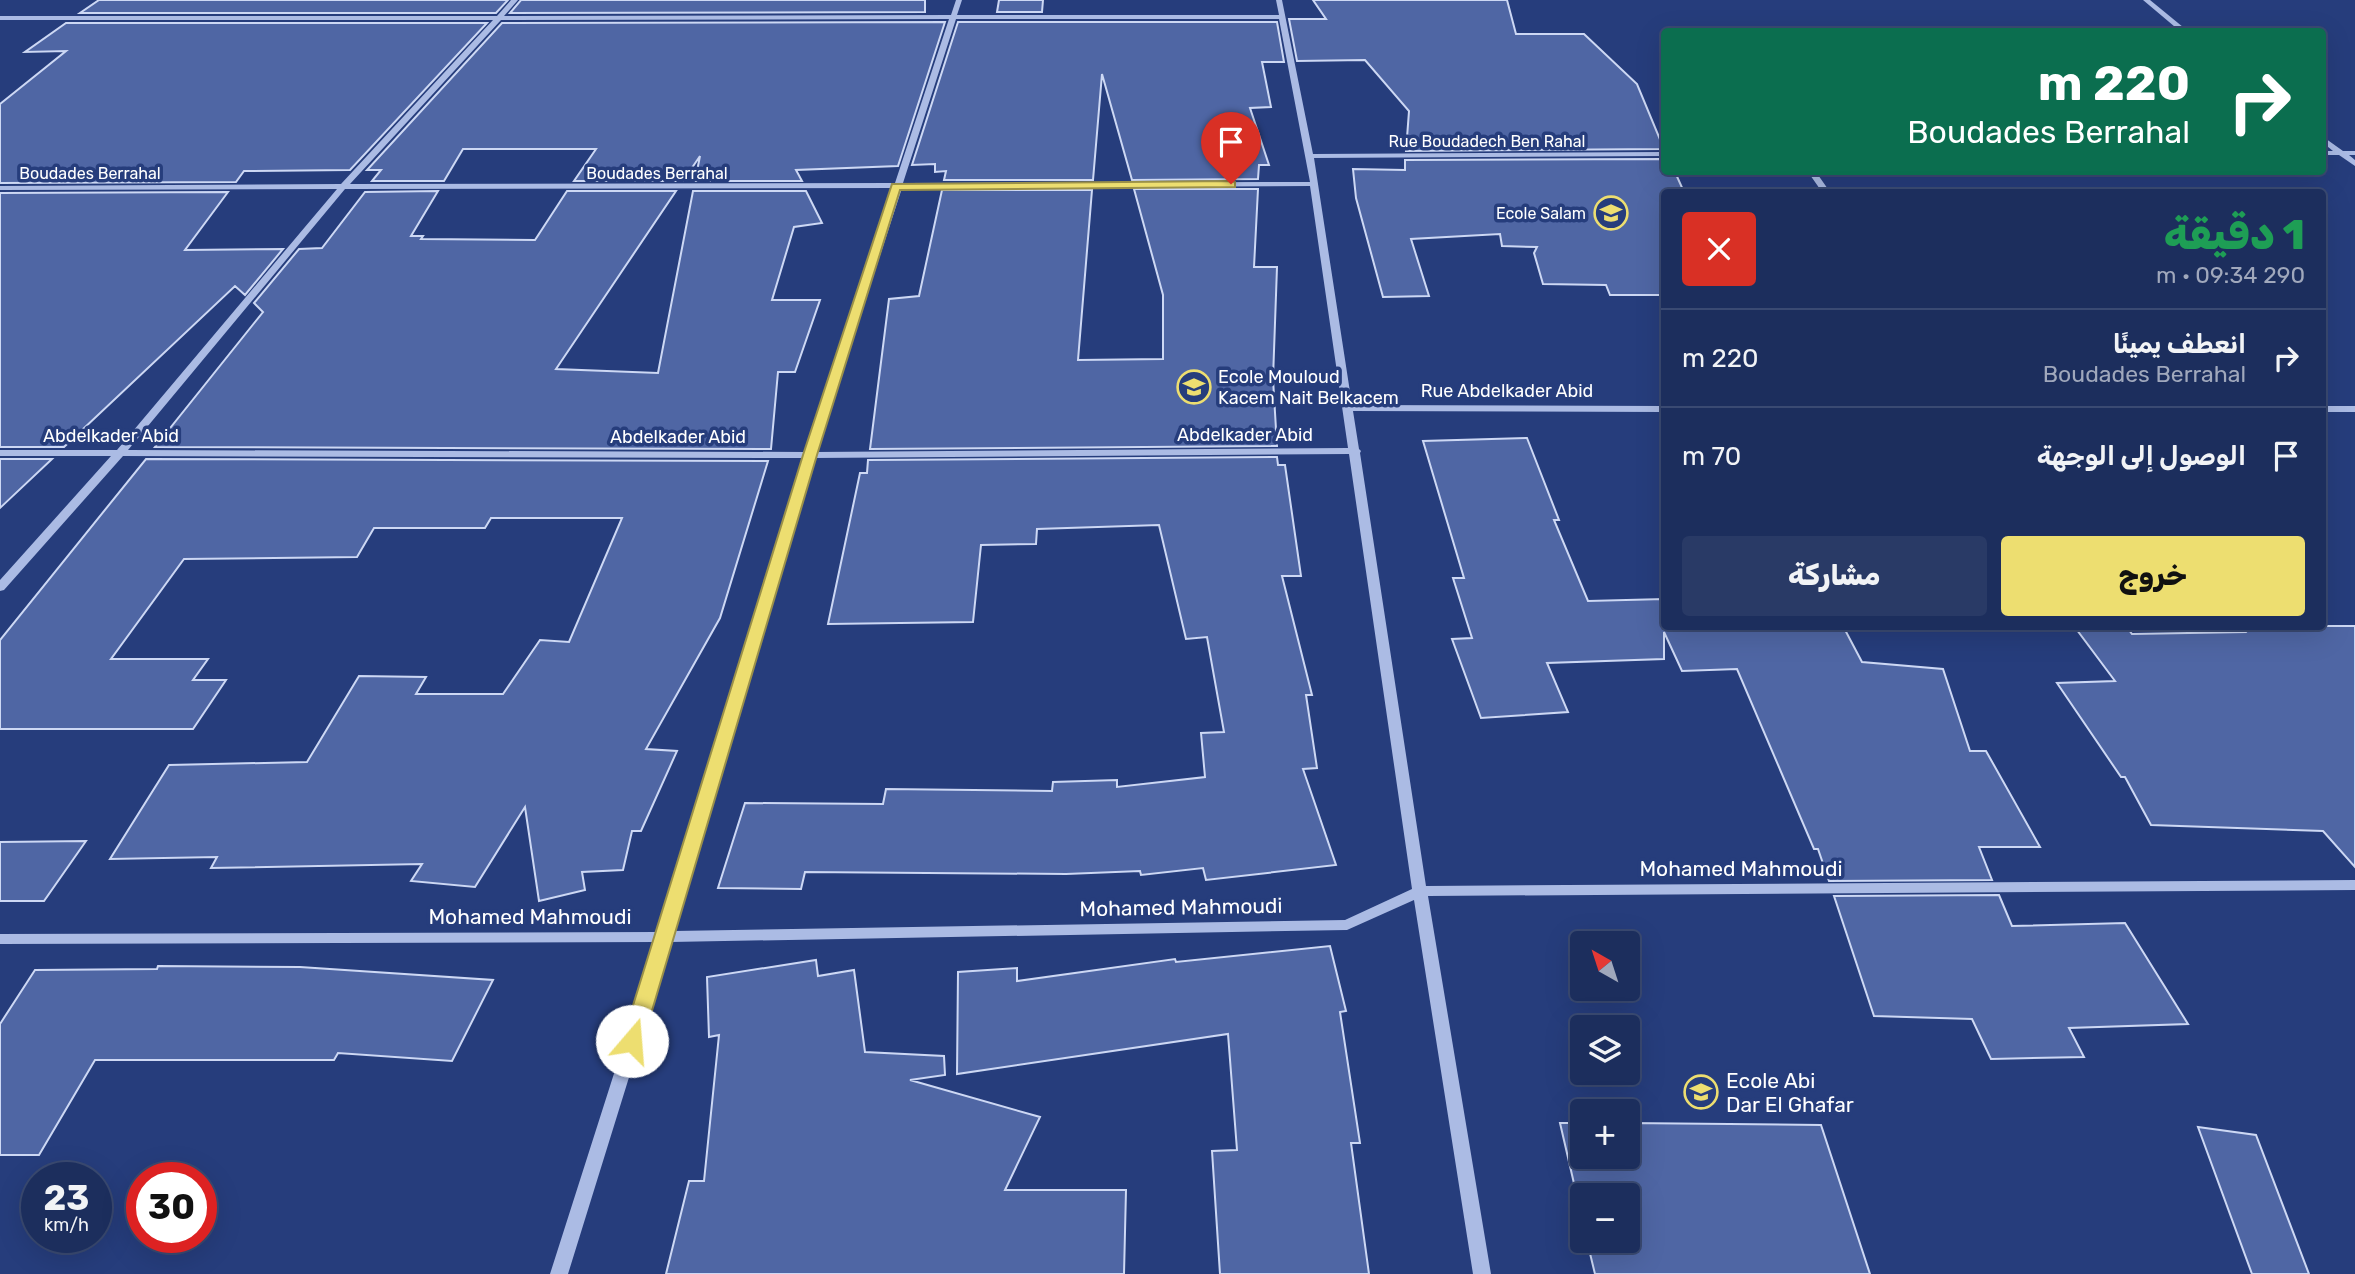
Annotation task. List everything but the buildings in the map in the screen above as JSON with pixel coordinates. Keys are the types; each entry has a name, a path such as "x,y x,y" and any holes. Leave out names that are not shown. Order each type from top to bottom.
{"street":[{"path":"0,587 119,454 343,187 515,0"},
{"path":"559,1274 665,937 810,455 896,187 956,16 959,0"},
{"path":"1279,0 1315,184 1420,891 1482,1274"},
{"path":"2146,0 2181,28"},
{"path":"0,18 1283,17"},
{"path":"2326,141 2355,164"},
{"path":"2326,153 2355,153"},
{"name":"Rue Boudadech Ben Rahal","path":"1310,156 1661,155"},
{"name":"Boudades Berrahal","path":"0,188 1315,184"},
{"name":"Rue Abdelkader Abid","path":"1350,408 1661,409"},
{"path":"2326,409 2355,409"},
{"name":"Abdelkader Abid","path":"0,453 810,455 1356,451"},
{"name":"Mohamed Mahmoudi","path":"0,939 665,937 1347,925 1420,891 2355,885"}],"place":[{"name":"Ecole Salam","path":"1611,213"},
{"name":"Ecole Mouloud Kacem Nait Belkacem","path":"1194,387"},
{"name":"Ecole Abi Dar El Ghafar","path":"1701,1092"}],"route":[{"path":"632,1041 810,455 896,187 1231,184"}]}
